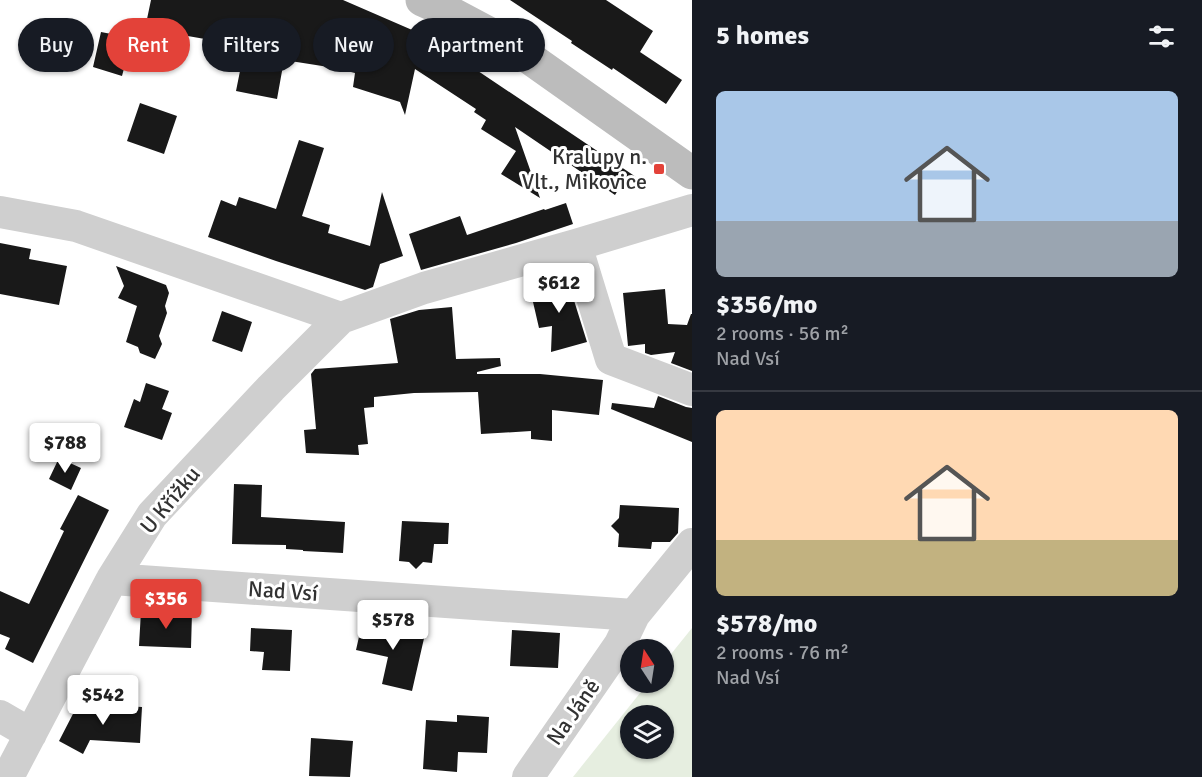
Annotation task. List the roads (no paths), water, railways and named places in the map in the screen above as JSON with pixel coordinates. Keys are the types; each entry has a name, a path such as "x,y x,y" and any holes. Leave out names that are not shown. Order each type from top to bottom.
{"main road":[{"path":"422,0 458,16 511,45 692,173"}],"street":[{"name":"U Křížku","path":"8,777 112,579 152,515 271,388 341,318 424,288 692,210"},
{"path":"0,212 76,226 341,318"},
{"path":"576,245 611,359 692,390"},
{"name":"Na Jáně","path":"528,777 620,644 634,615 692,543"},
{"name":"Nad Vsí","path":"112,579 634,615"},
{"path":"0,716 31,734"}],"place":[{"name":"Kralupy n. Vlt., Mikovice","path":"659,169"}]}
